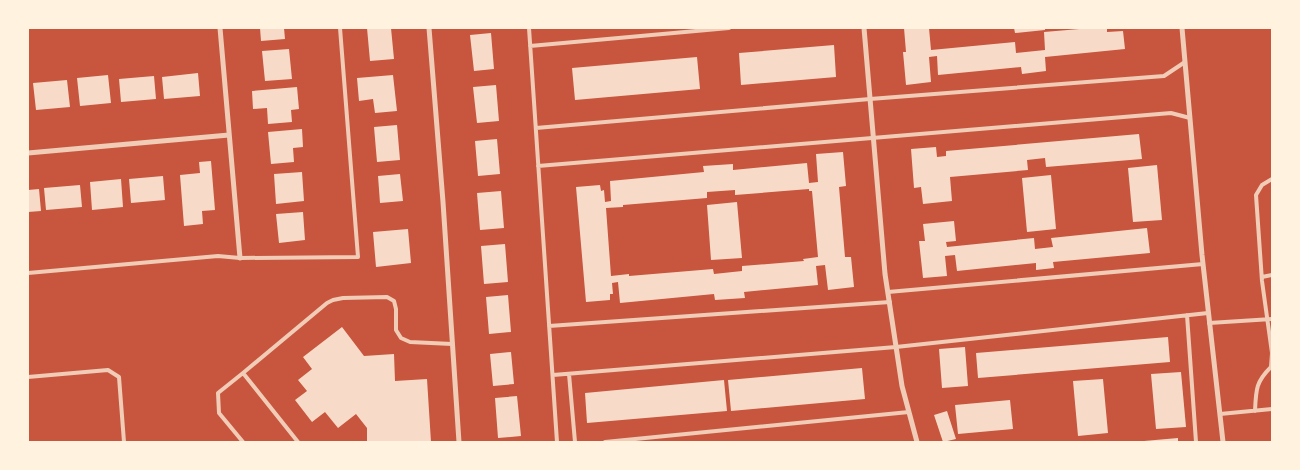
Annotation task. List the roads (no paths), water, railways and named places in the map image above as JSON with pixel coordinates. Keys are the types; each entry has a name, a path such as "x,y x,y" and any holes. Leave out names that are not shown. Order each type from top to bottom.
{"street":[{"path":"220,28 240,258"},
{"path":"429,28 443,202 458,442"},
{"path":"864,28 888,292 902,386 918,442"},
{"path":"1182,28 1203,264 1223,442"},
{"path":"28,153 229,135"}],"lane":[{"path":"28,273 218,256 240,258 358,257 340,28"},
{"path":"529,28 557,442"},
{"path":"530,46 729,28"},
{"path":"536,128 1164,76 1185,62"},
{"path":"538,166 1171,113 1190,118"},
{"path":"1255,411 1256,388 1262,376 1272,367 1272,353 1262,276 1256,195 1262,185 1272,179"},
{"path":"888,292 1203,264"},
{"path":"1262,276 1272,275"},
{"path":"243,442 219,413 218,393 333,300 387,297 394,301 396,308 396,330 401,338 410,342 452,344"},
{"path":"549,326 890,302"},
{"path":"552,375 896,347 1208,313"},
{"path":"1187,315 1196,442"},
{"path":"1210,323 1272,319"},
{"path":"28,377 108,370 119,377 124,442"},
{"path":"243,373 298,442"},
{"path":"569,374 575,442"},
{"path":"1220,414 1272,409"},
{"path":"605,442 909,412"}]}
